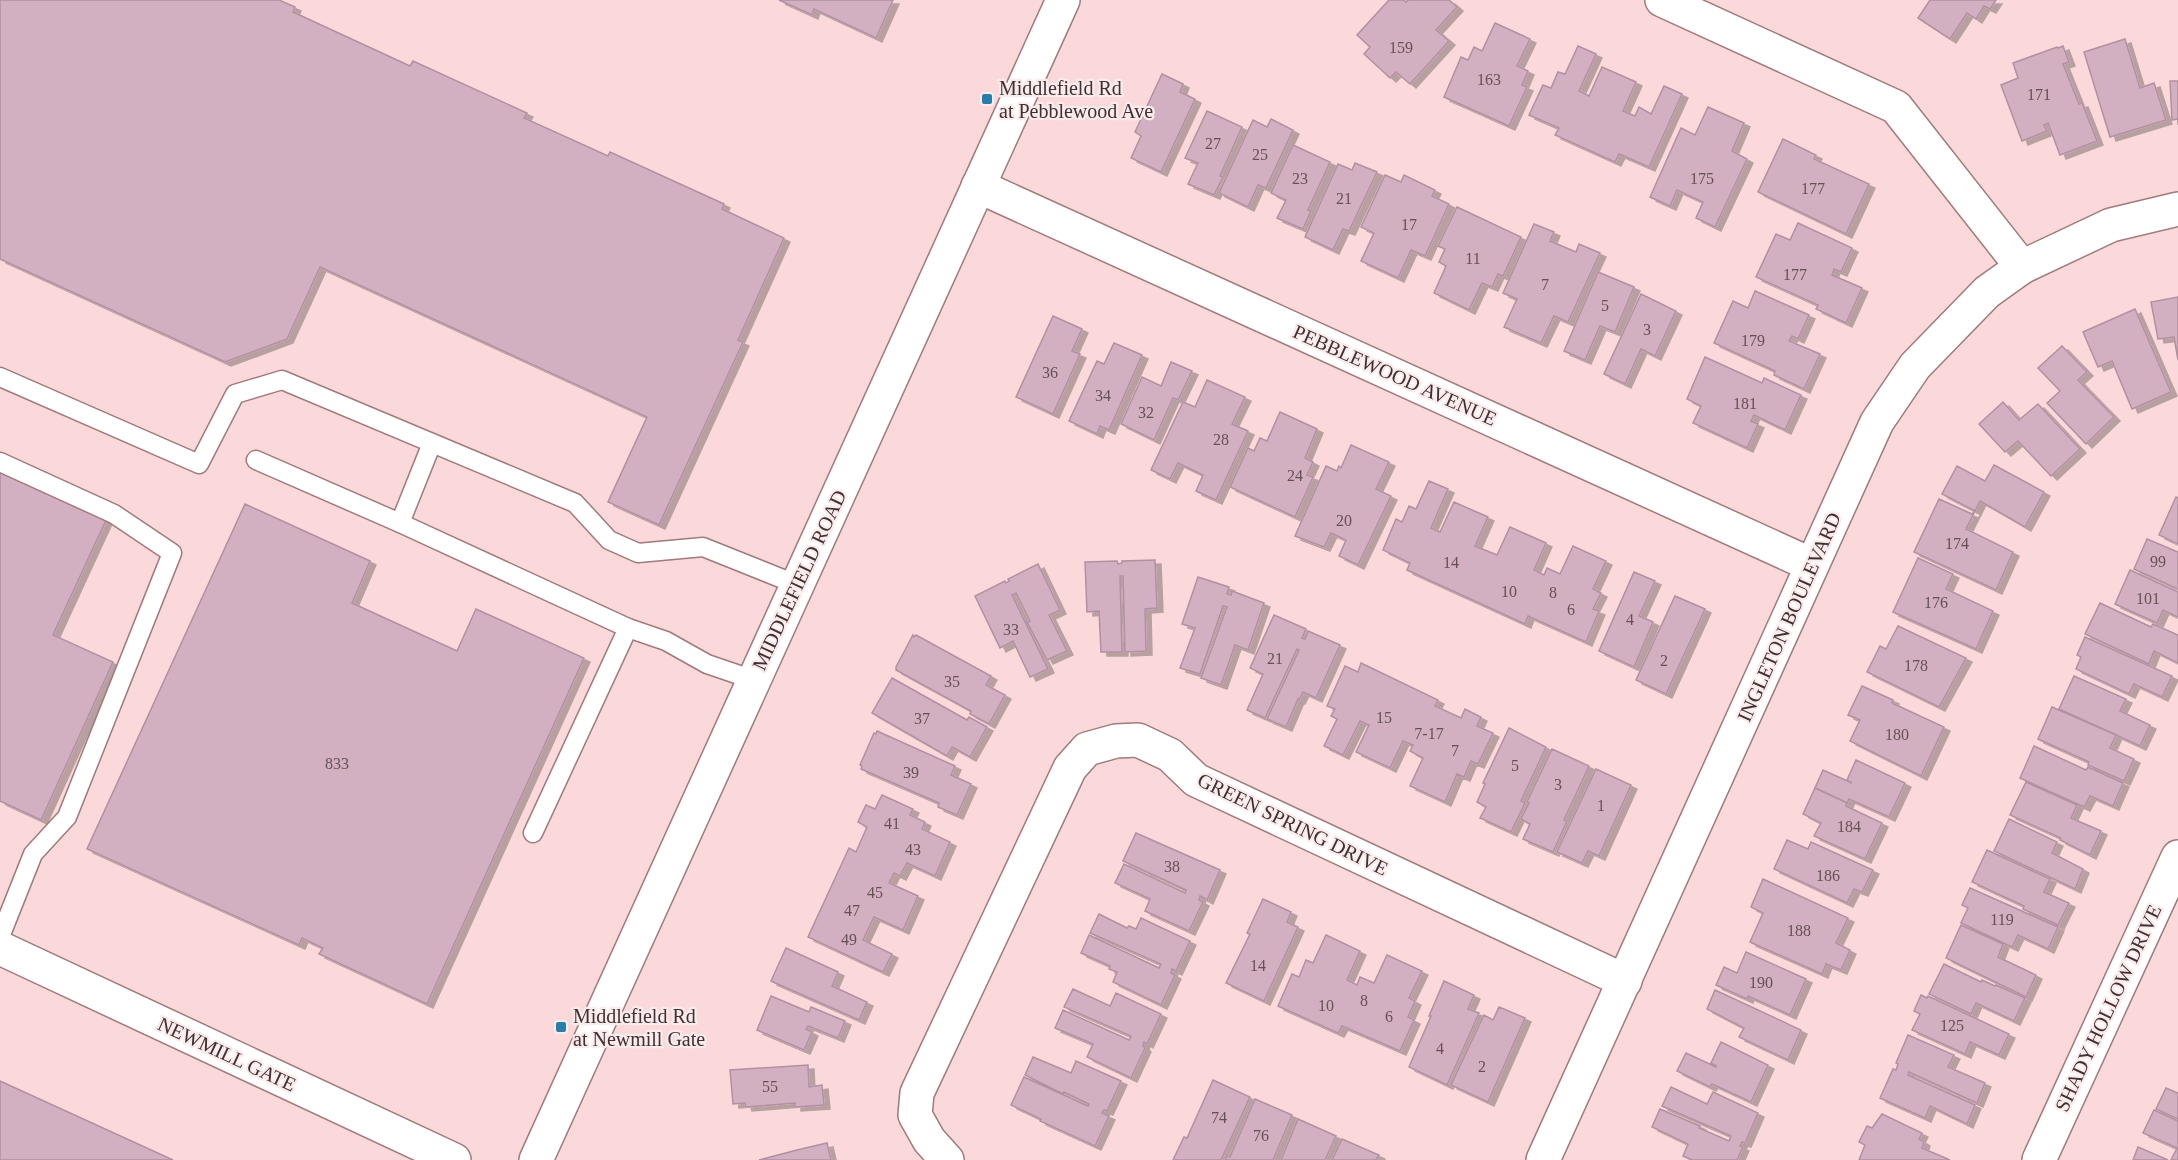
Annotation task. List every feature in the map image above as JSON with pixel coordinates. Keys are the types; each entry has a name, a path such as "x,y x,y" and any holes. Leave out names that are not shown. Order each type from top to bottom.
{"street":[{"name":"MIDDLEFIELD ROAD","path":"536,1160 1063,0"},
{"path":"1662,0 1896,107 2022,267"},
{"name":"PEBBLEWOOD AVENUE","path":"978,186 1812,565"},
{"name":"INGLETON BOULEVARD","path":"1543,1160 1877,422 1915,366 1987,292 2022,267 2111,225 2178,209"},
{"name":"GREEN SPRING DRIVE","path":"947,1160 929,1140 915,1115 917,1093 1070,768 1087,749 1116,741 1138,740 1170,755 1196,780 1625,981"},
{"name":"SHADY HOLLOW DRIVE","path":"2039,1160 2178,857"},
{"name":"NEWMILL GATE","path":"0,948 454,1160"}],"lane":[{"path":"0,377 199,464 235,394 282,380 575,503 609,540 638,553 702,547 798,585"},
{"path":"400,523 432,443"},
{"path":"256,459 628,628 666,641 707,664 754,680"},
{"path":"0,462 114,514 172,553 67,817 33,854 0,937"},
{"path":"533,833 628,628"}],"building":[{"path":"0,0 279,0 295,7 293,12 410,66 413,61 527,113 524,118 608,156 610,152 724,204 722,209 784,238 738,340 743,342 659,525 608,502 647,417 320,267 287,339 225,362 0,259"},
{"path":"779,0 893,0 876,38 814,9 812,15"},
{"path":"1389,0 1406,2 1408,0 1449,0 1457,7 1436,30 1449,41 1410,84 1396,72 1390,78 1364,54 1370,47 1357,35"},
{"path":"1930,0 1996,0 1990,9 1984,6 1976,19 1967,13 1950,39 1918,18"},
{"path":"1495,23 1530,39 1517,66 1528,71 1522,85 1527,87 1509,126 1444,97 1461,57 1468,60 1474,47 1482,51"},
{"path":"2125,39 2140,88 2154,83 2166,120 2110,137 2084,52"},
{"path":"1578,46 1596,54 1579,91 1589,96 1602,67 1636,82 1623,111 1635,116 1639,107 1651,114 1664,86 1682,94 1649,167 1619,154 1615,162 1555,135 1559,128 1529,115 1543,85 1551,88 1558,72 1565,74"},
{"path":"2063,46 2069,62 2063,64 2097,141 2060,155 2048,123 2044,125 2047,131 2022,141 2001,85 2018,78 2013,63"},
{"path":"1162,74 1183,84 1180,92 1195,99 1161,172 1131,158 1141,136 1135,132"},
{"path":"2170,81 2178,81 2178,119 2172,120"},
{"path":"1708,107 1744,123 1732,151 1747,159 1715,227 1696,218 1703,202 1677,190 1670,206 1650,197 1681,128 1695,135"},
{"path":"1207,111 1242,127 1214,195 1188,184 1198,163 1185,158"},
{"path":"1271,119 1293,130 1266,188 1258,185 1248,207 1219,193 1253,120 1267,127"},
{"path":"1783,139 1816,155 1814,159 1869,184 1846,234 1758,192"},
{"path":"1293,145 1330,162 1308,210 1311,211 1303,229 1277,218 1286,200 1271,193"},
{"path":"1355,163 1377,172 1349,231 1343,229 1333,250 1305,237 1338,164 1352,170"},
{"path":"1385,175 1401,182 1404,175 1435,190 1432,196 1449,204 1425,256 1411,250 1398,278 1361,261 1374,233 1361,227"},
{"path":"1457,207 1521,237 1503,276 1498,274 1492,287 1482,283 1469,310 1434,293 1446,266 1439,262 1445,249 1438,246"},
{"path":"1798,223 1852,248 1841,272 1834,269 1832,275 1862,288 1846,323 1816,309 1818,305 1756,277 1776,234 1790,240"},
{"path":"1534,224 1554,232 1550,241 1576,252 1579,244 1600,253 1568,322 1554,316 1541,343 1504,327 1517,299 1503,293"},
{"path":"1598,272 1634,287 1615,332 1600,326 1585,360 1564,351"},
{"path":"1755,291 1809,315 1798,339 1792,336 1789,341 1820,354 1804,389 1774,375 1775,371 1714,343 1733,301 1748,308"},
{"path":"1641,294 1676,311 1655,356 1641,349 1625,384 1604,374"},
{"path":"2178,297 2178,360 2174,337 2158,339 2151,302"},
{"path":"2135,309 2171,392 2132,409 2112,361 2098,367 2083,332"},
{"path":"1053,316 1082,329 1072,351 1080,354 1053,414 1016,397"},
{"path":"1114,343 1142,355 1109,430 1100,426 1097,434 1069,421 1097,361 1104,364"},
{"path":"2062,346 2087,372 2078,380 2114,417 2086,444 2047,403 2060,391 2038,368"},
{"path":"1705,357 1762,383 1764,378 1801,395 1785,430 1754,415 1751,421 1758,424 1747,448 1693,423 1701,406 1687,399"},
{"path":"1171,362 1192,371 1178,400 1173,398 1154,440 1121,424 1142,377 1161,386"},
{"path":"1207,380 1245,397 1232,424 1248,431 1216,500 1196,491 1203,475 1178,463 1170,479 1151,470 1183,402 1195,407"},
{"path":"2003,402 2019,420 2038,404 2080,449 2051,476 2018,441 2005,452 1979,424"},
{"path":"1280,412 1317,429 1305,458 1313,462 1307,475 1313,477 1295,517 1230,487 1248,448 1254,451 1260,438 1267,441"},
{"path":"1351,445 1389,462 1376,489 1391,496 1358,565 1339,556 1346,540 1331,533 1324,547 1295,536 1326,466 1337,471 1339,466 1341,468"},
{"path":"1994,465 2044,492 2025,527 1980,501 1975,511 1942,494 1957,466 1985,481"},
{"path":"0,472 106,520 53,635 113,662 41,820 0,801"},
{"path":"1429,481 1448,489 1431,528 1440,532 1454,502 1488,517 1475,546 1497,555 1510,527 1546,543 1534,570 1544,575 1547,568 1560,574 1573,546 1606,561 1593,589 1601,593 1593,609 1599,611 1586,642 1528,616 1525,624 1407,570 1410,563 1383,550 1396,519 1402,522 1409,506 1416,509"},
{"path":"2176,497 2178,498 2178,544 2159,535"},
{"path":"1939,499 1972,514 1975,511 1966,529 2013,552 1996,590 1914,552"},
{"path":"245,504 370,561 352,603 457,651 476,609 584,658 427,1004 319,954 323,948 302,938 299,945 87,849"},
{"path":"2147,539 2178,552 2178,589 2134,569"},
{"path":"1918,558 1953,574 1946,589 1993,611 1976,649 1893,612"},
{"path":"1155,560 1157,608 1145,609 1146,651 1125,652 1123,576 1120,576 1122,652 1101,652 1099,611 1087,612 1085,562 1117,561 1118,564 1122,561"},
{"path":"1038,564 1060,610 1049,615 1067,651 1047,660 1027,622 1030,621 1016,593 1012,595 1048,669 1030,677 1013,641 1000,648 975,596 1005,581 1006,583 1008,579"},
{"path":"2130,570 2178,592 2178,617 2163,610 2157,623 2115,604"},
{"path":"1634,572 1655,581 1639,616 1653,622 1634,667 1599,651"},
{"path":"1198,577 1229,587 1227,594 1231,595 1232,591 1264,603 1248,650 1235,645 1221,685 1201,678 1227,607 1223,606 1200,674 1180,668 1195,628 1182,624"},
{"path":"1675,596 1705,609 1666,694 1636,680"},
{"path":"2100,603 2151,627 2153,624 2178,635 2178,663 2154,651 2149,664 2085,634"},
{"path":"1274,615 1306,629 1302,638 1305,639 1308,631 1340,645 1316,698 1303,692 1286,727 1267,719 1299,650 1297,649 1265,718 1247,710 1263,674 1250,668"},
{"path":"1898,626 1966,658 1939,707 1867,672 1880,646 1886,649"},
{"path":"913,635 991,676 986,685 1005,695 989,724 970,714 971,711 896,670"},
{"path":"2085,637 2172,676 2162,697 2134,684 2129,694 2076,669 2081,657 2077,655"},
{"path":"1361,663 1438,700 1435,706 1461,718 1465,709 1481,717 1477,726 1493,733 1478,764 1471,761 1464,777 1457,774 1445,802 1410,786 1423,758 1410,751 1413,745 1403,741 1390,768 1356,752 1369,725 1360,721 1343,755 1324,746 1337,719 1331,716 1335,709 1327,706 1345,666 1358,672"},
{"path":"2074,676 2126,699 2120,711 2150,725 2140,746 2059,709"},
{"path":"892,678 967,720 969,717 987,727 970,757 952,747 947,756 872,713"},
{"path":"1862,686 1944,727 1921,776 1850,741 1860,720 1848,715"},
{"path":"2052,707 2116,735 2110,748 2134,759 2124,781 2038,739"},
{"path":"1509,728 1546,747 1521,801 1525,803 1511,832 1480,818 1486,807 1477,802 1485,784 1483,783"},
{"path":"877,731 955,766 951,775 971,784 957,815 938,807 939,803 861,769 860,765"},
{"path":"2034,746 2086,770 2088,767 2123,783 2113,806 2090,796 2084,807 2020,778"},
{"path":"1552,749 1589,766 1564,820 1567,821 1553,852 1523,839 1530,824 1521,819"},
{"path":"1856,760 1905,783 1889,817 1849,799 1847,803 1815,788 1823,770 1852,783 1847,780"},
{"path":"1596,769 1631,785 1599,856 1588,851 1582,863 1557,852"},
{"path":"2026,782 2077,805 2071,818 2101,831 2090,855 2060,840 2061,838 2010,815"},
{"path":"1815,788 1882,823 1865,859 1814,836 1821,823 1803,814"},
{"path":"882,795 913,809 910,815 925,822 922,829 950,842 935,876 907,863 900,876 894,873 889,883 918,896 903,930 874,917 863,940 892,954 883,972 808,937 849,848 856,852 867,827 858,822 866,805 875,809"},
{"path":"2009,819 2057,842 2052,853 2083,869 2075,889 1994,851"},
{"path":"1136,833 1220,870 1207,900 1200,896 1199,900 1203,902 1189,931 1145,911 1150,899 1115,883 1124,864 1185,893 1186,890 1123,861"},
{"path":"1787,840 1808,849 1811,842 1873,870 1862,892 1854,889 1847,903 1774,869"},
{"path":"1987,850 2050,879 2044,892 2069,903 2058,925 1972,882"},
{"path":"1763,879 1848,918 1836,943 1850,950 1841,970 1826,964 1822,974 1750,942 1763,913 1751,907"},
{"path":"1970,888 2058,927 2048,949 2018,935 2012,947 1961,923 1968,908 1962,905"},
{"path":"1263,899 1291,912 1287,922 1298,927 1264,1001 1226,983 1250,934 1247,933"},
{"path":"1099,914 1127,928 1129,926 1136,929 1141,918 1190,941 1176,971 1172,969 1171,973 1175,975 1161,1005 1113,982 1117,972 1109,969 1110,966 1081,953 1089,935 1159,968 1161,964 1090,933"},
{"path":"1961,925 2003,944 1998,957 2036,975 2026,997 1946,958"},
{"path":"1326,935 1360,951 1347,980 1357,985 1360,977 1374,983 1387,955 1422,971 1409,998 1415,1001 1408,1017 1414,1020 1400,1051 1342,1026 1338,1033 1278,1006 1292,974 1299,977 1306,960 1313,963"},
{"path":"786,948 838,972 832,986 867,1002 859,1020 771,981"},
{"path":"1746,952 1806,979 1790,1015 1748,996 1747,999 1716,985 1724,967 1737,973"},
{"path":"1944,964 1981,982 1982,980 1996,985 2025,998 2014,1021 1976,1003 1971,1014 1929,994"},
{"path":"1444,981 1474,995 1468,1009 1479,1013 1447,1085 1409,1067"},
{"path":"1073,989 1110,1006 1116,993 1161,1014 1147,1044 1144,1042 1145,1048 1131,1078 1087,1057 1093,1044 1055,1028 1063,1010 1129,1040 1131,1036 1064,1007"},
{"path":"1715,990 1801,1030 1788,1060 1739,1037 1744,1028 1707,1009"},
{"path":"1921,995 1927,998 1928,996 2009,1034 1999,1055 1970,1042 1965,1054 1912,1030 1920,1014 1914,1011"},
{"path":"771,996 809,1012 811,1007 845,1021 838,1038 808,1026 806,1029 812,1032 804,1050 757,1030"},
{"path":"1499,1007 1525,1018 1488,1102 1451,1085 1484,1015 1493,1020"},
{"path":"1908,1035 1954,1055 1948,1067 1985,1083 1977,1103 1909,1072 1908,1075 1975,1105 1967,1124 1930,1106 1925,1118 1880,1098 1893,1069 1896,1070 1898,1064 1896,1063"},
{"path":"1721,1042 1768,1065 1751,1102 1712,1084 1710,1087 1677,1071 1686,1053 1716,1067 1711,1063"},
{"path":"1033,1057 1071,1073 1076,1061 1121,1081 1107,1111 1104,1110 1102,1113 1109,1116 1095,1146 1011,1105 1024,1077 1088,1106 1089,1104 1025,1075"},
{"path":"808,1065 809,1087 822,1085 824,1105 795,1107 795,1103 746,1107 745,1103 733,1104 730,1070"},
{"path":"1213,1080 1250,1097 1221,1160 1173,1160 1184,1137 1187,1138"},
{"path":"0,1081 173,1160 0,1160"},
{"path":"1671,1087 1707,1104 1713,1092 1758,1113 1745,1143 1742,1142 1740,1146 1743,1147 1737,1160 1692,1160 1683,1156 1688,1144 1652,1127 1660,1109 1729,1141 1731,1136 1662,1106"},
{"path":"2166,1088 2178,1093 2178,1119 2156,1109"},
{"path":"1255,1099 1292,1115 1273,1160 1225,1160 1227,1156 1230,1157"},
{"path":"2154,1110 2178,1121 2178,1160 2171,1160 2177,1148 2143,1133"},
{"path":"1882,1114 1922,1133 1919,1139 1924,1142 1922,1148 1950,1160 1859,1160 1865,1145 1859,1142 1867,1126 1872,1128"},
{"path":"1298,1119 1336,1136 1325,1160 1281,1160"},
{"path":"1342,1139 1379,1155 1376,1160 1332,1160"},
{"path":"827,1143 831,1160 759,1160 797,1150"},
{"path":"2138,1147 2168,1160 2133,1160"}],"place":[{"name":"Middlefield Rd at Pebblewood Ave","path":"987,99"},
{"name":"Middlefield Rd at Newmill Gate","path":"561,1027"}]}
